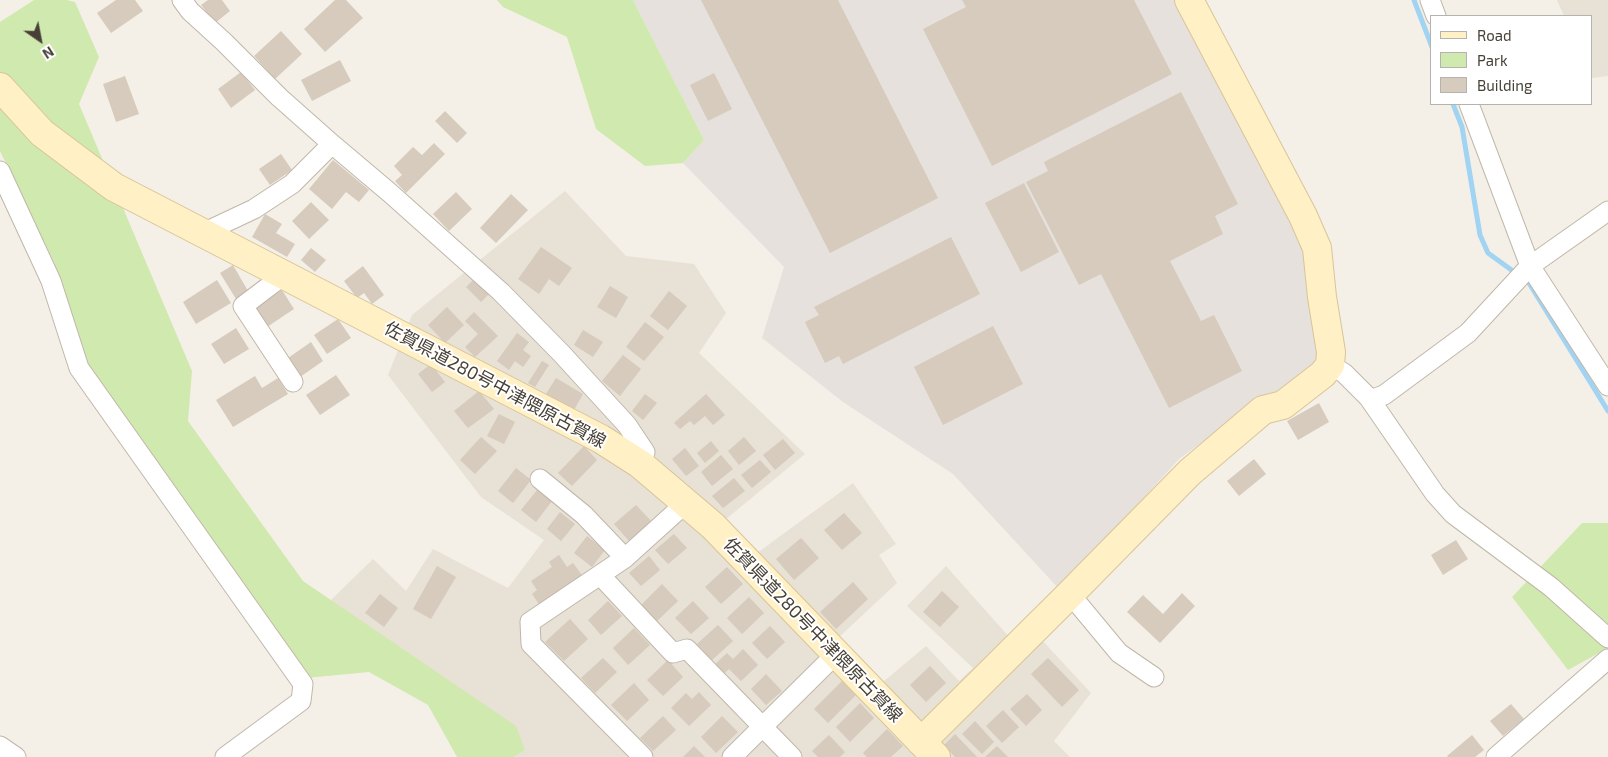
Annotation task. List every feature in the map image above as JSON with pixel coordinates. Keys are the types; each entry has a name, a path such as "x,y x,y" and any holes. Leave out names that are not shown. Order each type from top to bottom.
{"main road":[{"path":"928,749 1070,594 1190,472 1264,410 1283,405 1323,374 1330,365 1331,352 1322,297 1317,248 1303,216 1189,0"},
{"name":"佐賀県道280号中津隈原古賀線","path":"0,87 42,132 114,187 601,439 640,464 713,526 928,749"}],"street":[{"path":"182,0 190,11 279,97 501,292 561,353 627,425 645,452 640,464"},
{"path":"1430,0 1436,15"},
{"path":"1469,105 1530,266 1608,386"},
{"path":"203,233 254,209 292,184 332,144"},
{"path":"0,171 51,281 79,368 303,684 301,701 225,757"},
{"path":"1369,398 1384,395 1468,333 1530,266 1608,211"},
{"path":"284,275 243,306 293,382"},
{"path":"1330,365 1344,373 1369,398 1436,494 1453,514 1551,587 1608,638"},
{"path":"540,479 584,515 625,558"},
{"path":"643,757 531,644 530,622 625,558 687,502"},
{"path":"600,575 673,653 687,649 792,757"},
{"path":"1070,594 1120,653 1154,677"},
{"path":"732,757 836,654"},
{"path":"1496,757 1608,659"},
{"path":"0,746 16,757"}],"shaded area":[{"path":"633,0 1177,0 1307,249 1321,355 1314,368 1276,395 1262,398 1179,459 1060,590 953,474 843,402 762,338 784,267 683,163 704,140"},
{"path":"1557,0 1608,0 1608,76 1593,78 1593,15 1564,15"},
{"path":"565,191 626,256 694,264 726,313 699,353 805,454 726,519 757,553 853,483 896,544 879,555 897,583 837,639 883,682 926,646 959,681 973,668 907,606 946,566 1010,638 1026,623 1091,693 1054,741 1070,757 514,757 525,750 331,600 373,559 406,591 433,549 508,588 544,540 481,497 388,375 412,315"}],"green space":[{"path":"34,0 67,0 75,2 99,57 79,104 192,371 188,421 303,581 516,726 525,750 514,757 457,757 428,705 369,672 306,678 88,364 54,262 0,151 0,22"},
{"path":"497,0 633,0 704,140 683,163 645,166 596,129 567,37 503,7"},
{"path":"1582,523 1608,523 1608,648 1568,670 1512,597"}],"building":[{"path":"116,0 135,0 143,11 111,33 97,13"},
{"path":"208,0 222,0 230,11 215,23 201,5"},
{"path":"335,0 346,0 363,18 325,52 304,29"},
{"path":"701,0 838,0 938,198 830,253"},
{"path":"962,0 1134,0 1172,74 992,166 923,29 966,7"},
{"path":"281,31 302,54 275,79 254,56"},
{"path":"340,60 351,81 312,101 301,80"},
{"path":"241,72 255,90 231,108 218,89"},
{"path":"714,73 732,109 708,121 690,85"},
{"path":"125,76 139,114 116,122 103,84"},
{"path":"1181,92 1238,204 1215,216 1223,234 1170,261 1201,321 1214,315 1242,371 1169,408 1101,274 1079,285 1026,182 1048,171 1044,162"},
{"path":"445,111 467,133 457,143 435,121"},
{"path":"434,143 445,154 406,193 395,181 402,175 394,166 413,147 422,155"},
{"path":"281,154 292,170 270,185 259,169"},
{"path":"333,160 369,190 359,202 346,192 332,209 309,189"},
{"path":"1024,183 1059,252 1021,272 985,203"},
{"path":"456,192 472,209 449,231 433,214"},
{"path":"511,194 528,210 496,243 480,228"},
{"path":"311,202 329,220 309,239 292,221"},
{"path":"265,214 282,224 276,233 295,244 287,257 252,237"},
{"path":"951,237 980,294 843,364 839,356 825,363 805,322 819,315 814,307"},
{"path":"541,247 572,268 559,286 549,279 539,294 518,279"},
{"path":"311,248 326,260 315,272 301,260"},
{"path":"233,265 248,291 236,299 220,273"},
{"path":"363,266 384,295 372,304 364,293 357,298 344,281"},
{"path":"475,278 490,293 481,302 466,287"},
{"path":"217,280 231,303 196,324 183,302"},
{"path":"610,286 628,297 616,318 597,307"},
{"path":"282,290 294,309 267,327 254,309"},
{"path":"669,291 687,306 668,330 650,316"},
{"path":"447,307 464,325 445,343 428,325"},
{"path":"474,312 498,336 475,357 465,347 478,334 465,321"},
{"path":"338,319 351,338 327,354 314,335"},
{"path":"645,322 664,337 644,361 626,347"},
{"path":"993,326 1023,384 943,425 914,367"},
{"path":"236,328 249,349 224,364 211,344"},
{"path":"583,330 603,342 593,357 574,345"},
{"path":"517,333 529,342 523,350 531,356 523,367 515,361 509,370 497,361"},
{"path":"311,342 323,361 300,377 288,358"},
{"path":"623,355 641,369 620,396 602,381"},
{"path":"542,361 549,365 535,387 528,383"},
{"path":"431,364 445,382 432,392 418,374"},
{"path":"336,375 350,395 320,415 306,395"},
{"path":"255,376 262,388 278,378 288,394 233,427 216,400"},
{"path":"556,378 583,394 574,410 546,394"},
{"path":"479,391 494,409 468,428 454,411"},
{"path":"645,394 657,403 643,420 632,411"},
{"path":"706,394 725,415 713,425 705,416 694,425 690,421 680,429 674,423"},
{"path":"1319,403 1329,422 1298,440 1287,421"},
{"path":"499,414 515,422 504,444 487,436"},
{"path":"481,437 497,451 475,474 460,460"},
{"path":"744,437 756,451 739,465 728,451"},
{"path":"783,439 795,453 775,470 763,455"},
{"path":"711,441 719,451 705,463 697,453"},
{"path":"584,446 597,460 572,486 558,473"},
{"path":"685,448 699,466 686,476 672,459"},
{"path":"721,455 733,469 712,486 701,472"},
{"path":"1254,459 1266,474 1239,496 1227,481"},
{"path":"760,460 771,472 752,488 741,475"},
{"path":"516,468 531,480 513,503 498,491"},
{"path":"734,478 745,491 723,508 712,496"},
{"path":"537,490 552,501 536,522 521,510"},
{"path":"636,505 652,522 629,541 614,524"},
{"path":"560,512 575,524 561,541 547,529"},
{"path":"844,513 862,533 842,550 824,530"},
{"path":"674,534 687,548 668,564 655,550"},
{"path":"587,536 605,550 592,567 574,553"},
{"path":"801,538 819,558 794,580 776,559"},
{"path":"1456,540 1468,559 1443,575 1431,555"},
{"path":"559,555 567,567 573,563 584,578 541,607 532,594 537,590 531,581 552,567 549,562"},
{"path":"649,556 660,570 641,586 629,573"},
{"path":"437,566 456,577 431,619 413,609"},
{"path":"727,567 743,584 721,604 705,587"},
{"path":"853,582 868,599 836,629 820,612"},
{"path":"662,584 678,601 657,621 641,605"},
{"path":"942,591 959,607 940,627 923,612"},
{"path":"1182,593 1195,606 1160,643 1127,612 1143,595 1163,614"},
{"path":"380,594 398,608 384,627 365,613"},
{"path":"749,597 764,613 742,634 727,618"},
{"path":"608,601 622,616 601,635 588,620"},
{"path":"693,601 709,618 691,634 675,618"},
{"path":"570,619 588,639 564,661 545,642"},
{"path":"718,625 733,641 712,660 697,644"},
{"path":"770,626 785,642 767,659 752,643"},
{"path":"634,628 650,645 628,665 613,648"},
{"path":"743,649 758,665 741,681 729,669 720,677 711,668 727,653 733,659"},
{"path":"603,658 617,672 595,693 581,678"},
{"path":"1048,658 1079,690 1062,707 1031,674"},
{"path":"668,660 683,677 663,696 647,680"},
{"path":"930,666 946,683 926,702 910,685"},
{"path":"766,674 782,691 766,705 751,689"},
{"path":"842,681 856,695 828,723 814,709"},
{"path":"634,683 649,700 627,721 611,705"},
{"path":"699,692 711,705 689,726 671,708 686,693 692,699"},
{"path":"1027,694 1042,710 1026,726 1010,709"},
{"path":"860,703 874,718 850,742 836,727"},
{"path":"1511,704 1524,719 1503,736 1490,721"},
{"path":"1003,710 1019,727 1002,743 986,726"},
{"path":"663,716 676,730 653,751 640,738"},
{"path":"722,716 738,732 716,753 701,737"},
{"path":"975,721 994,742 982,754 962,734"},
{"path":"887,729 903,746 891,757 867,757 863,753"},
{"path":"955,734 977,757 955,757 944,745"},
{"path":"829,735 845,752 840,757 818,757 812,751"},
{"path":"1472,735 1484,750 1475,757 1447,756"},
{"path":"694,746 705,757 683,757"},
{"path":"997,746 1008,757 985,757"}],"waterway":[{"path":"1414,0 1430,42"},
{"path":"1453,105 1462,127 1480,235 1488,253 1517,274"},
{"path":"1524,279 1529,283 1608,411"}]}
